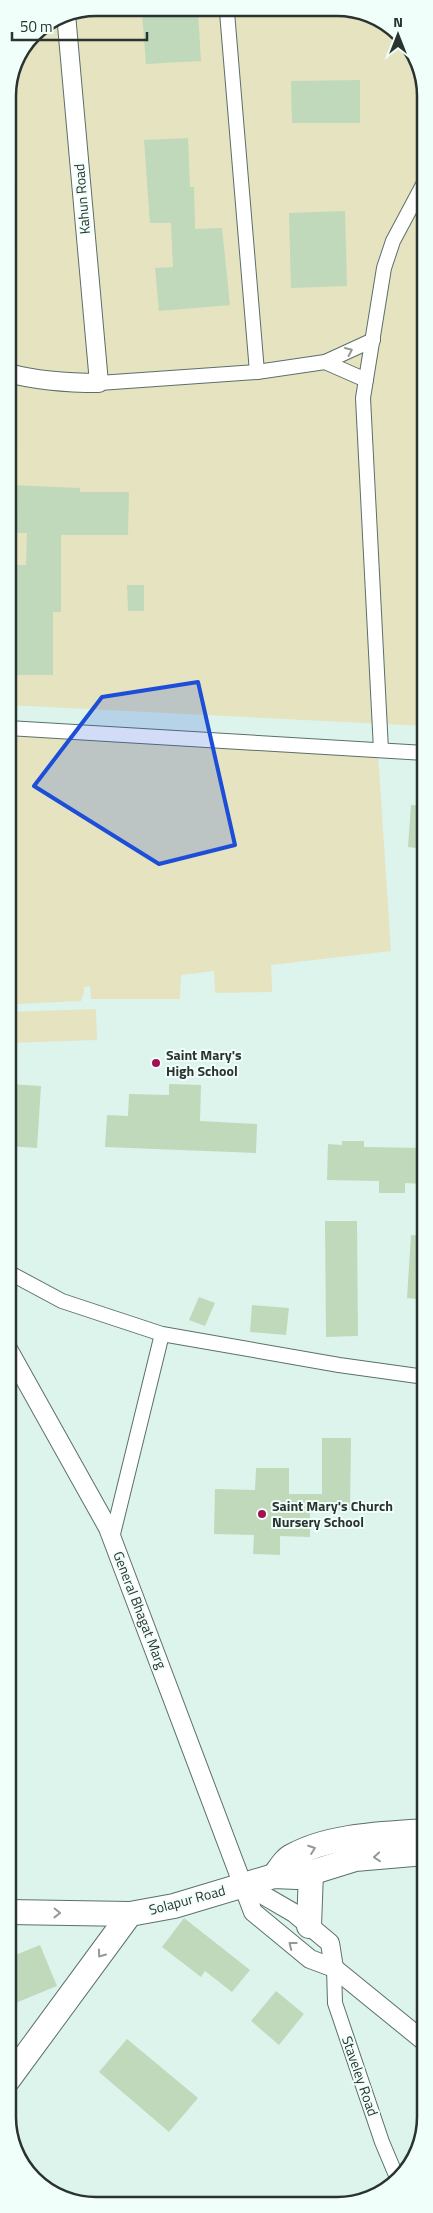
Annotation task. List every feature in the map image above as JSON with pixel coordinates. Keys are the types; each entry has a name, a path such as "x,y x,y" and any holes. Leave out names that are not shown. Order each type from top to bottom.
{"highway":[{"path":"274,1876 290,1856 327,1843 375,1834 417,1831"},
{"name":"Solapur Road","path":"16,1912 130,1914 174,1906 274,1876 297,1877 355,1859 417,1854"},
{"path":"310,1926 311,1872"},
{"path":"16,2069 130,1914"}],"street":[{"path":"227,16 258,372"},
{"name":"Kahun Road","path":"67,22 99,383"},
{"path":"381,750 363,398 384,268 393,241 417,196"},
{"path":"16,375 26,378 99,383 258,372 325,362 372,340"},
{"path":"325,362 366,380"},
{"path":"16,728 417,752"},
{"path":"16,1276 62,1301 162,1334 417,1376"},
{"path":"112,1538 162,1334"},
{"name":"General Bhagat Marg","path":"16,1364 88,1491 112,1538 254,1912 310,1959 334,1968 417,2035"},
{"path":"244,1884 294,1914 330,1943 334,1968"},
{"name":"Staveley Road","path":"334,1968 335,2002 382,2142 394,2172"}],"highlighted area":[{"path":"198,682 235,845 159,864 34,786 102,697"}],"shaded area":[{"path":"96,16 337,16 362,21 381,30 393,40 408,61 416,86 417,96 417,726 16,705 16,91 22,66 30,52 52,30 66,22"},
{"path":"16,735 378,754 391,951 271,965 272,992 215,993 214,971 181,975 180,999 91,999 90,986 84,987 81,1001 16,1004"},
{"path":"96,1009 97,1040 16,1043 16,1012"}],"building":[{"path":"142,16 198,16 201,61 146,64"},
{"path":"360,80 360,123 292,123 291,81"},
{"path":"188,138 190,187 194,187 195,229 222,228 230,305 159,311 155,268 173,267 171,223 150,223 144,140"},
{"path":"345,211 347,286 291,288 289,213"},
{"path":"16,485 80,488 80,492 129,492 128,535 61,535 61,612 53,612 53,675 16,675 16,565 26,565 27,533 16,533"},
{"path":"127,585 144,585 144,611 128,611"},
{"path":"411,805 417,805 417,848 408,847"},
{"path":"16,1084 41,1086 37,1148 16,1147"},
{"path":"169,1084 201,1085 200,1121 257,1124 256,1153 105,1147 107,1115 128,1116 129,1094 169,1095"},
{"path":"342,1141 364,1141 364,1147 417,1148 417,1184 405,1183 405,1193 379,1193 379,1181 327,1180 328,1144 342,1145"},
{"path":"325,1221 357,1221 358,1336 326,1337"},
{"path":"411,1235 417,1235 417,1299 407,1298"},
{"path":"199,1297 215,1303 205,1326 189,1320"},
{"path":"252,1305 289,1308 286,1335 250,1332"},
{"name":"Saint Mary's Church Nursery School","path":"322,1438 351,1438 350,1510 310,1510 310,1537 280,1536 280,1555 253,1554 254,1535 214,1534 215,1489 255,1490 256,1468 289,1468 289,1494 322,1494"},
{"path":"184,1918 250,1970 232,1992 205,1971 201,1977 162,1947"},
{"path":"40,1945 57,1986 16,2003 16,1955"},
{"path":"276,1991 304,2014 279,2045 251,2021"},
{"path":"127,2039 198,2098 169,2132 99,2072"}],"place":[{"name":"Saint Mary's High School","path":"156,1063"},
{"name":"Saint Mary's Church Nursery School","path":"262,1514"}]}
